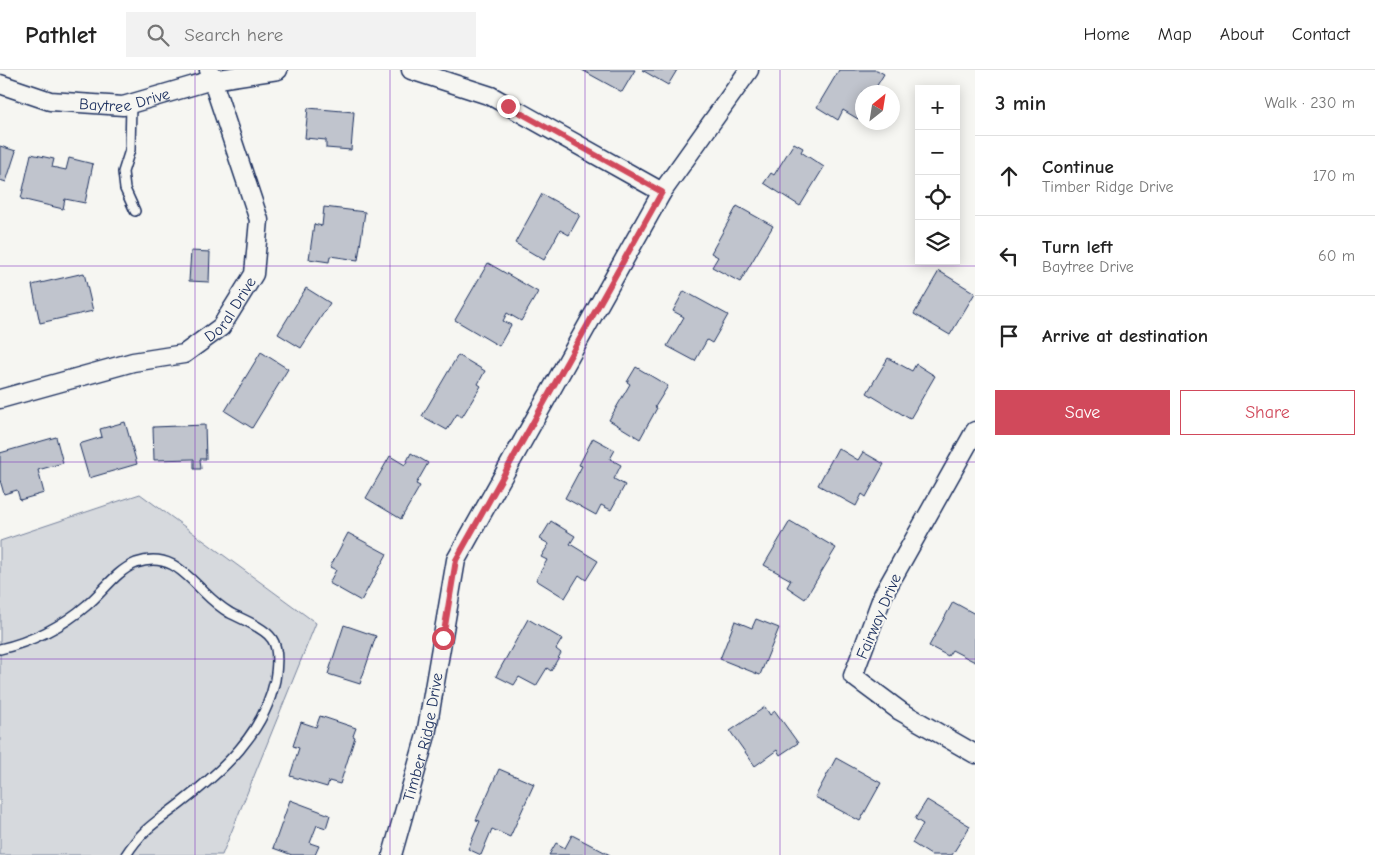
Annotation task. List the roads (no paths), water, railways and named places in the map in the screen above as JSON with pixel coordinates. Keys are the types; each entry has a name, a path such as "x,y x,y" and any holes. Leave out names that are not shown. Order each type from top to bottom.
{"street":[{"name":"Baytree Drive","path":"0,84 50,101 123,106 211,75 278,70"},
{"path":"411,70 491,96 662,192"},
{"name":"Timber Ridge Drive","path":"392,855 426,735 456,560 662,192 749,70"},
{"name":"Doral Drive","path":"0,399 133,362 184,354 220,327 254,274 260,220 211,75"},
{"name":"Fairway Drive","path":"975,431 884,595 853,676 900,711 975,754"}],"lane":[{"path":"131,104 130,150 123,172 125,189 135,211"},
{"path":"0,649 26,641 64,622 87,605 118,575 135,564 160,560 168,562 183,571 218,605 265,632 272,639 277,664 274,686 265,710 251,737 209,781 149,826 126,855"}]}
